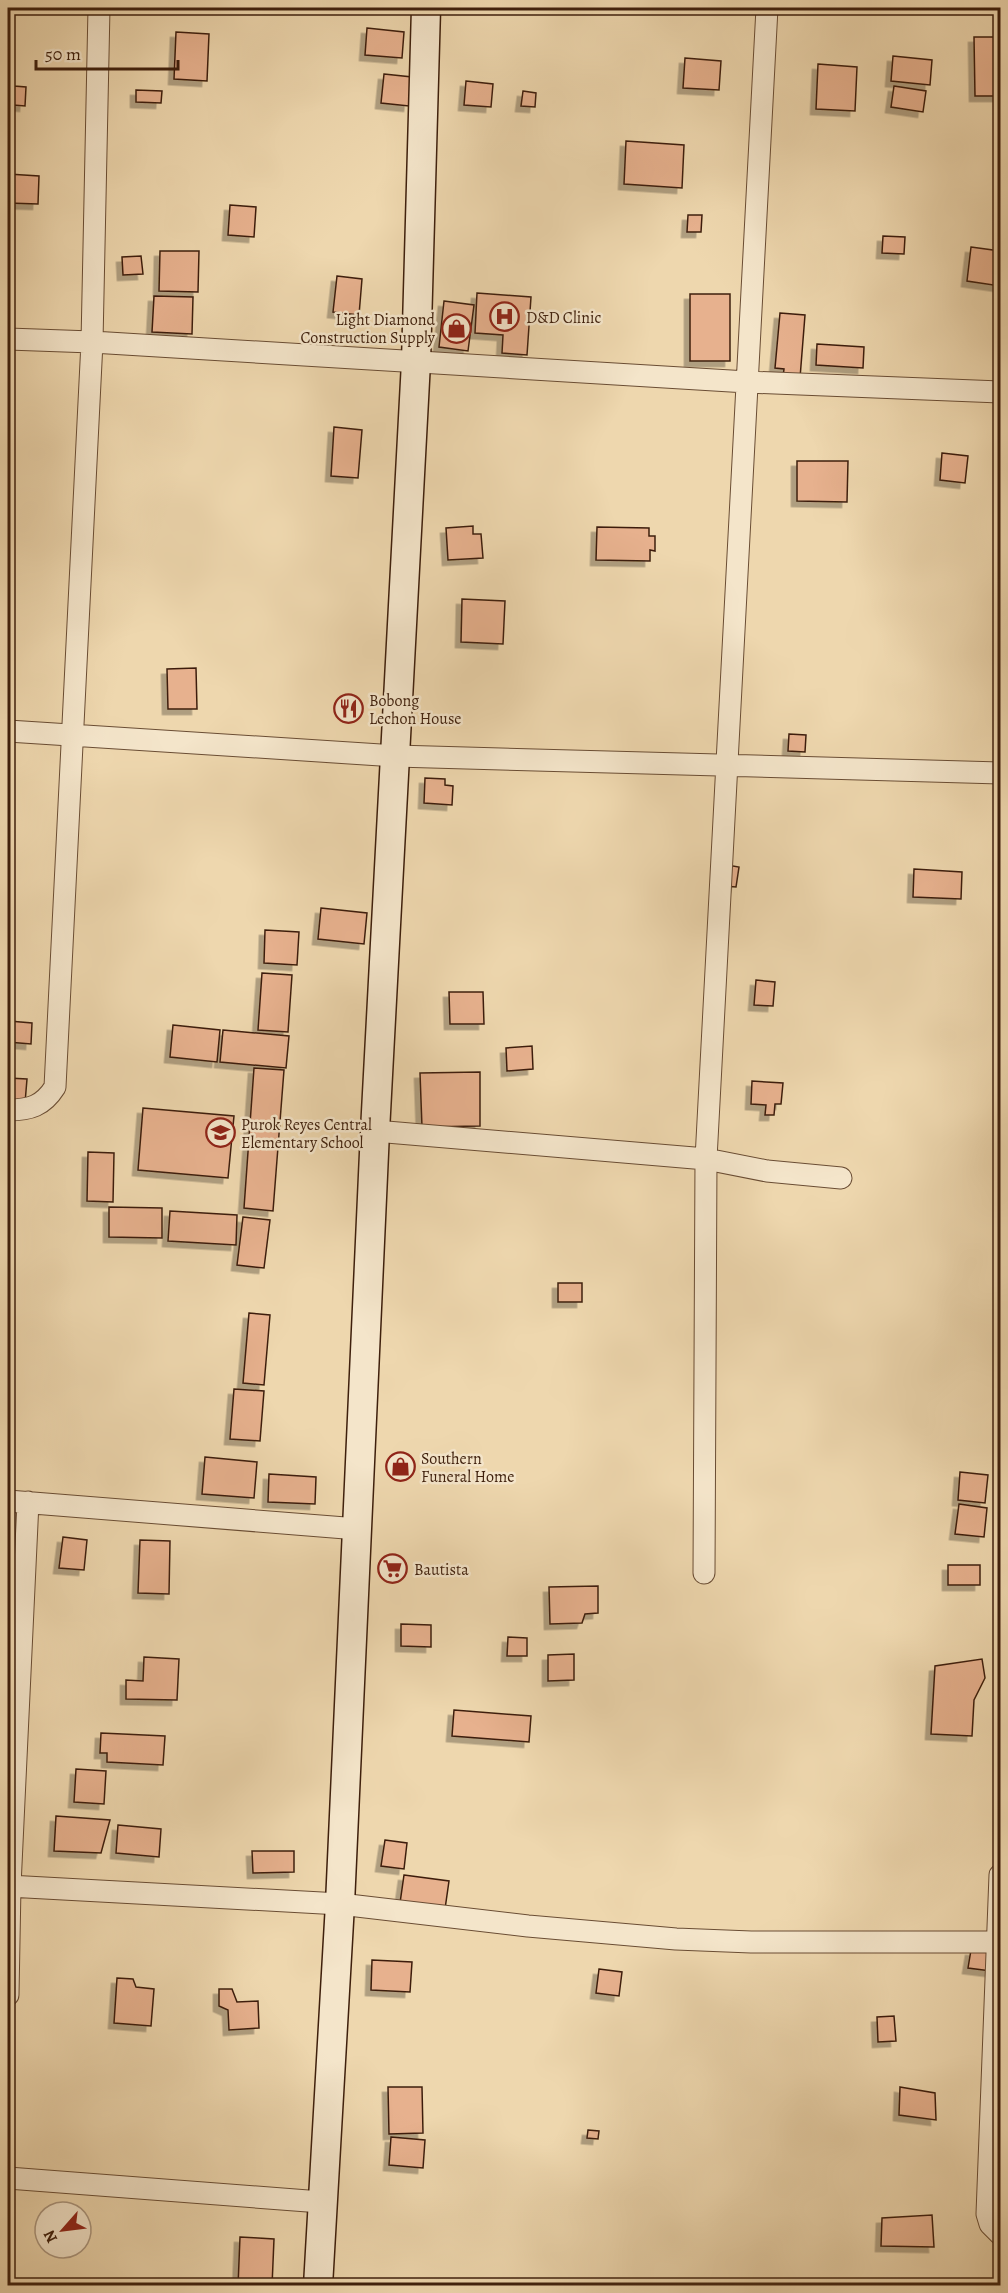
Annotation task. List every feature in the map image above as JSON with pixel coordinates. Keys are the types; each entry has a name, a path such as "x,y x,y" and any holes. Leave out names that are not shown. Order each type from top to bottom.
{"main road":[{"path":"318,2286 321,2202 340,1904 375,1131 416,362 426,8"}],"street":[{"path":"8,1110 36,1107 48,1098 55,1087 92,342 99,8"},
{"path":"704,1573 706,1159 767,8"},
{"path":"8,339 92,342 747,382 1000,392"},
{"path":"8,731 396,756 1000,773"},
{"path":"375,1131 706,1159 767,1171 841,1178"},
{"path":"8,1995 18,1502 358,1529"},
{"path":"1000,1875 987,2214 990,2224 1000,2234"},
{"path":"9,1886 340,1904 528,1926 676,1939 751,1942 999,1942"},
{"path":"8,2178 321,2202"}],"building":[{"path":"367,28 404,32 402,58 365,55"},
{"path":"176,32 209,34 207,81 174,79"},
{"path":"974,37 999,37 1000,96 975,96"},
{"path":"893,56 932,60 930,85 891,81"},
{"path":"685,58 721,61 719,90 683,88"},
{"path":"818,64 857,67 855,111 816,109"},
{"path":"384,74 412,77 409,106 381,103"},
{"path":"8,75 14,75 14,86 26,87 25,106 14,105 14,116 8,116"},
{"path":"466,81 493,84 491,107 464,105"},
{"path":"894,86 926,91 923,112 891,107"},
{"path":"136,90 162,91 161,103 136,102"},
{"path":"523,91 536,93 535,107 521,106"},
{"path":"626,141 684,145 682,188 624,184"},
{"path":"8,174 39,176 38,204 8,203"},
{"path":"230,205 256,207 254,237 228,235"},
{"path":"688,215 702,215 701,232 687,232"},
{"path":"883,236 905,237 904,254 882,253"},
{"path":"971,247 1000,251 1000,286 967,281"},
{"path":"160,251 199,251 198,292 159,291"},
{"path":"141,256 143,274 123,275 122,257"},
{"path":"337,276 362,279 359,315 333,312"},
{"path":"477,293 531,297 527,355 502,353 503,335 475,333"},
{"path":"690,294 730,294 730,361 690,361"},
{"path":"154,296 193,297 192,334 152,332"},
{"path":"444,301 474,305 468,351 439,347"},
{"path":"780,313 805,315 800,378 783,377 784,369 775,368"},
{"path":"817,344 864,347 863,368 816,365"},
{"path":"334,427 362,430 358,478 331,476"},
{"path":"942,453 968,456 965,483 940,480"},
{"path":"797,461 848,461 847,502 797,501"},
{"path":"473,526 473,534 481,534 483,558 448,560 446,528"},
{"path":"597,527 649,528 649,536 655,536 655,551 650,550 650,561 596,560"},
{"path":"462,599 505,601 503,644 461,642"},
{"path":"196,668 197,709 168,709 167,669"},
{"path":"789,734 806,735 805,752 788,751"},
{"path":"425,778 445,779 445,785 453,786 452,805 424,803"},
{"path":"727,865 739,867 736,887 724,886"},
{"path":"914,869 962,872 961,899 913,897"},
{"path":"321,908 367,913 364,944 318,939"},
{"path":"265,930 299,932 297,965 264,963"},
{"path":"262,973 292,975 288,1032 258,1030"},
{"path":"756,980 775,982 773,1006 754,1005"},
{"path":"449,992 483,992 484,1024 450,1024"},
{"path":"9,1021 32,1023 31,1044 8,1042"},
{"path":"173,1025 220,1030 217,1062 170,1057"},
{"path":"223,1030 289,1036 286,1068 220,1062"},
{"path":"532,1046 533,1069 507,1071 506,1048"},
{"path":"254,1068 284,1070 273,1211 244,1208"},
{"path":"480,1072 480,1126 422,1127 420,1073"},
{"path":"8,1078 27,1079 25,1103 8,1102"},
{"path":"752,1081 783,1083 781,1104 775,1104 774,1115 765,1115 766,1105 751,1104"},
{"path":"143,1108 234,1116 228,1178 138,1170"},
{"path":"88,1152 114,1153 113,1202 87,1201"},
{"path":"109,1207 162,1208 162,1238 109,1237"},
{"path":"170,1211 237,1215 236,1245 168,1241"},
{"path":"243,1217 270,1220 264,1268 237,1265"},
{"path":"558,1283 582,1283 582,1302 558,1302"},
{"path":"249,1313 270,1315 264,1385 243,1383"},
{"path":"234,1389 264,1391 260,1441 230,1439"},
{"path":"205,1457 257,1462 254,1498 202,1494"},
{"path":"960,1472 988,1475 985,1503 958,1500"},
{"path":"269,1474 316,1477 315,1504 268,1502"},
{"path":"959,1504 987,1508 984,1537 955,1534"},
{"path":"63,1537 87,1540 84,1570 59,1568"},
{"path":"140,1540 170,1541 169,1594 138,1593"},
{"path":"948,1565 980,1565 980,1585 948,1585"},
{"path":"598,1586 598,1613 585,1614 582,1623 550,1624 549,1587"},
{"path":"401,1624 431,1625 431,1647 401,1646"},
{"path":"508,1637 527,1638 527,1656 507,1656"},
{"path":"574,1654 574,1680 548,1681 548,1655"},
{"path":"144,1657 179,1659 177,1700 126,1699 126,1680 143,1681"},
{"path":"982,1659 985,1678 974,1700 972,1736 931,1734 935,1666"},
{"path":"454,1710 531,1716 529,1742 452,1736"},
{"path":"101,1733 165,1736 163,1765 107,1762 107,1753 100,1753"},
{"path":"76,1769 106,1771 104,1804 74,1802"},
{"path":"56,1816 110,1820 101,1853 54,1851"},
{"path":"118,1825 161,1829 159,1857 116,1853"},
{"path":"385,1840 407,1843 404,1869 381,1866"},
{"path":"252,1851 294,1851 294,1872 253,1873"},
{"path":"404,1875 449,1881 445,1909 400,1903"},
{"path":"971,1950 992,1952 991,1971 968,1968"},
{"path":"372,1960 412,1962 410,1992 371,1990"},
{"path":"599,1969 622,1972 619,1996 596,1993"},
{"path":"117,1978 133,1979 136,1987 154,1989 151,2026 114,2023"},
{"path":"219,1989 232,1989 237,2002 258,2001 259,2028 229,2030 228,2010 219,2006"},
{"path":"894,2016 896,2041 878,2042 877,2017"},
{"path":"388,2087 422,2087 423,2133 389,2134"},
{"path":"900,2087 935,2093 936,2120 899,2115"},
{"path":"588,2130 599,2131 598,2139 587,2138"},
{"path":"391,2137 425,2140 423,2168 389,2165"},
{"path":"932,2215 934,2247 881,2246 882,2218"},
{"path":"240,2237 274,2239 272,2286 238,2286"},
{"path":"278,2280 297,2281 297,2286 277,2286"}],"place":[{"name":"D&D Clinic","path":"505,317"},
{"name":"Light Diamond Construction Supply","path":"456,328"},
{"name":"Bobong Lechon House","path":"348,709"},
{"name":"Purok Reyes Central Elementary School","path":"220,1133"},
{"name":"Southern Funeral Home","path":"400,1467"},
{"name":"Bautista","path":"393,1569"}]}
